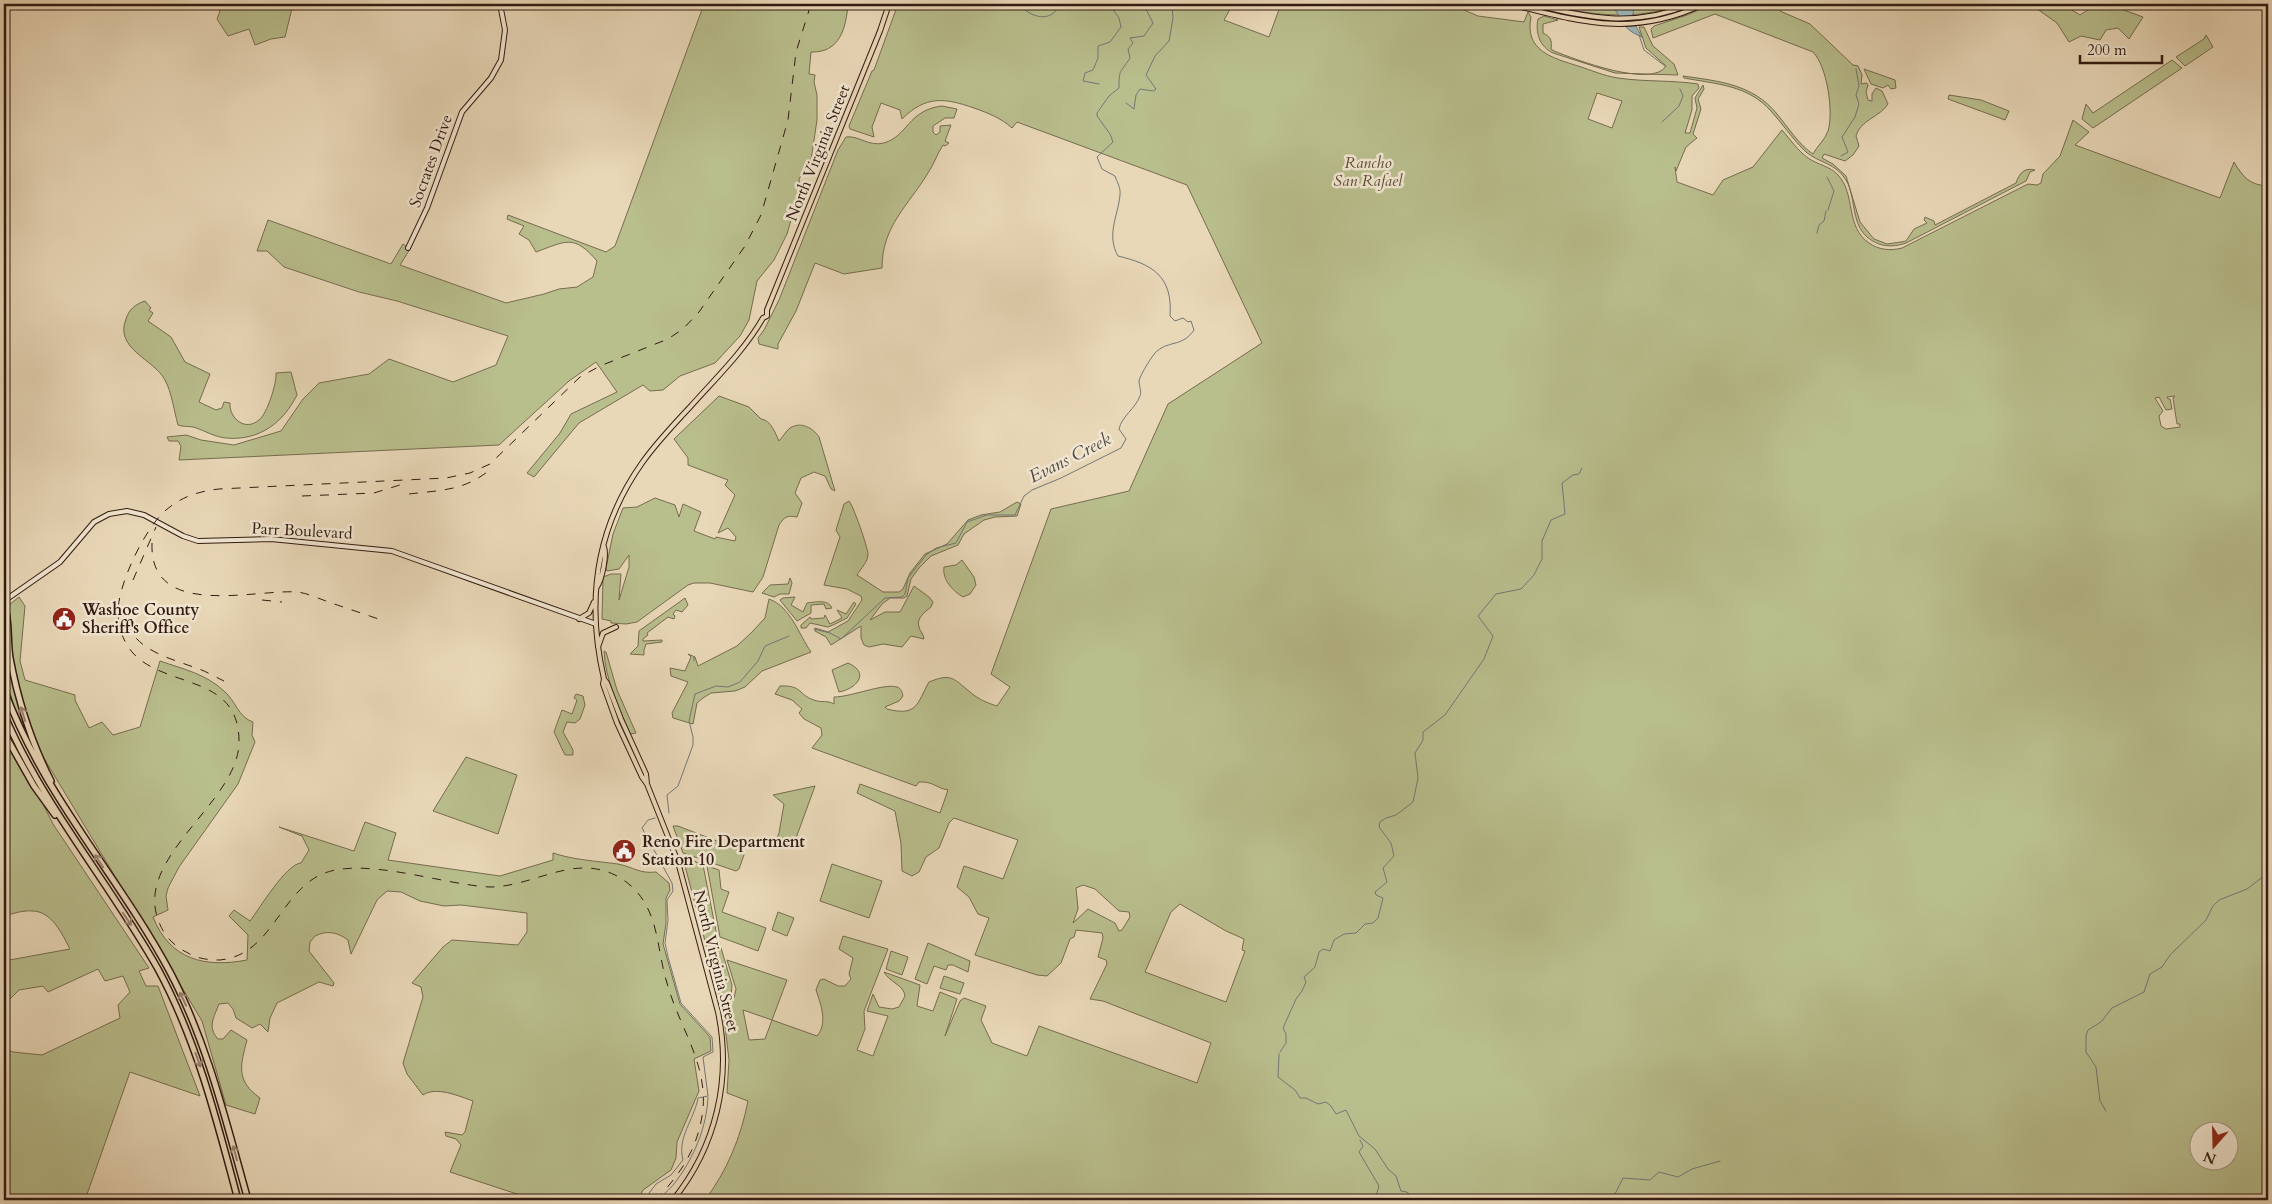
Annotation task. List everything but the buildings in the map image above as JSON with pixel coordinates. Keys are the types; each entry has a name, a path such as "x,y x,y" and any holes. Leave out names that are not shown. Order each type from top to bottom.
{"highway":[{"path":"4,603 10,654 22,711 35,747 61,804"},
{"path":"4,689 24,736 61,804 144,929 185,1004 214,1076 248,1200"},
{"path":"4,714 25,759 61,821 134,929 159,971 177,1008 202,1072 238,1200"},
{"path":"4,734 43,801 61,821"}],"main road":[{"name":"Socrates Drive","path":"408,248 427,208 462,112 491,78 500,60 505,30 500,4"},
{"name":"North Virginia Street","path":"673,1200 695,1169 713,1128 721,1094 723,1047 718,1012 678,862 647,784 646,774 620,719 604,679 598,649 596,597 605,552 604,547 619,503 641,464 660,440 737,355 763,318 763,312 767,310 880,31 889,4"},
{"path":"1509,4 1596,24 1638,24 1671,17 1704,4"},
{"path":"1532,4 1594,18 1621,19 1647,17 1691,4"},
{"path":"1536,10 1538,4"},
{"path":"1648,22 1656,15"},
{"path":"1638,24 1647,17"},
{"name":"Parr Boulevard","path":"4,603 60,562 94,522 109,514 126,511 144,515 183,536 198,541 271,539 392,551 596,624"},
{"path":"579,619 589,612 596,597"},
{"path":"598,649 603,633 616,628"}],"green space":[{"path":"220,4 293,4 285,37 271,39 255,45 249,29 228,36 217,19 221,8"},
{"path":"704,4 848,4 843,30 835,44 821,51 811,52 809,74 815,75 817,120 811,160 799,179 800,188 787,234 774,260 757,281 749,320 740,336 715,363 680,376 663,390 650,391 643,385 579,423 534,477 527,473 560,433 571,414 617,392 596,362 569,381 499,445 179,460 181,446 178,441 169,441 167,437 186,435 201,440 234,445 281,431 303,399 319,383 369,374 389,359 453,382 496,365 508,336 397,301 359,292 284,267 267,251 257,251 268,220 391,264 403,244 410,249 400,265 506,303 559,289 577,287 593,277 597,261 589,252 576,243 569,242 536,252 529,240 519,234 524,226 507,219 508,215 606,252 615,246"},
{"name":"Rancho San Rafael","path":"898,4 1233,4 1224,20 1269,37 1281,4 1450,4 1478,16 1524,22 1528,12 1531,17 1530,29 1532,38 1536,45 1542,51 1559,60 1613,77 1698,84 1699,88 1692,96 1692,110 1685,133 1690,133 1697,108 1695,98 1703,85 1704,89 1698,99 1701,109 1693,134 1697,138 1686,147 1676,171 1675,167 1677,182 1713,195 1723,180 1753,167 1782,130 1804,155 1838,175 1844,183 1853,219 1862,236 1869,243 1889,250 1902,248 2028,184 2037,185 2041,183 2043,174 2060,156 2073,120 2089,132 2075,145 2220,198 2234,162 2240,172 2251,182 2268,186 2268,1200 705,1200 720,1177 732,1153 748,1101 727,1093 729,1060 723,1009 734,998 736,989 727,960 787,980 772,1020 817,1036 823,1020 816,990 820,980 824,979 838,986 845,986 851,979 849,974 853,958 839,949 843,936 888,949 864,1011 865,1029 857,1050 873,1056 888,1016 867,1011 873,994 879,1007 892,1009 899,1007 905,996 902,989 884,972 920,985 917,1006 933,1011 940,992 957,999 945,1036 960,1001 964,998 986,1006 981,1020 992,1043 1027,1056 1039,1026 1197,1083 1211,1043 1103,1001 1090,999 1107,964 1106,960 1098,957 1103,938 1102,933 1076,930 1074,937 1070,939 1061,963 1047,976 1037,975 975,955 989,918 978,914 969,897 957,887 964,866 1003,879 1018,840 954,818 949,823 939,848 926,857 919,872 912,876 902,871 901,843 895,811 857,793 860,784 940,813 948,790 924,782 919,782 916,786 812,748 822,735 821,728 804,719 799,713 802,709 792,700 775,694 780,686 793,687 809,698 834,704 834,697 891,686 900,689 903,696 899,701 885,707 897,711 905,711 911,710 919,702 929,682 936,679 951,678 979,699 997,706 1010,687 991,674 1051,509 1129,491 1168,404 1262,343 1187,185 1017,122 1012,128 989,114 954,102 928,102 911,111 902,119 900,110 881,103 872,127 874,137 850,129 849,126 874,70","holes":["1597,93 1622,101 1612,128 1588,119","2175,396 2173,398 2177,424 2180,424 2180,427 2166,429 2161,426 2159,416 2163,411 2155,398 2159,397 2166,410 2172,409 2170,399 2167,397","1083,885 1095,889 1119,911 1129,912 1130,917 1122,930 1119,931 1115,923 1088,909 1073,923 1078,909 1076,888","1180,904 1226,931 1244,939 1242,950 1245,951 1226,1002 1145,972 1171,912","743,1010 772,1020 765,1039 749,1040"]},
{"path":"1544,4 1684,4 1649,13 1614,15 1597,14"},
{"path":"1712,4 1783,4 1780,11 1810,24 1853,65 1858,66 1862,75 1861,84 1867,83 1868,85 1866,92 1868,100 1872,101 1872,94 1876,88 1882,91 1888,104 1858,131 1856,136 1859,146 1853,155 1845,161 1824,154 1822,158 1833,164 1846,176 1860,222 1874,239 1887,244 1906,241 1914,229 1927,223 1924,220 1925,217 1934,221 1935,225 2016,183 2020,174 2025,170 2035,170 2030,172 2026,181 1906,243 1896,246 1885,246 1871,240 1858,224 1849,187 1842,174 1806,152 1762,102 1731,87 1684,78 1683,76 1722,82 1757,96 1768,104 1798,141 1813,154 1828,131 1830,101 1822,68 1813,52 1715,14 1653,38 1651,29 1654,26"},
{"path":"1990,4 2062,4 2080,15 2089,9 2092,4 2113,4 2113,6 2143,17 2129,39 2118,28 2106,30 2100,40 2081,36 2069,42 2057,23 2033,6 2019,8"},
{"path":"1544,16 1558,20 1543,24 1543,33 1550,39 1551,49 1554,51 1612,70 1630,73 1615,73 1548,50 1542,43 1537,29 1538,19"},
{"path":"1639,27 1644,27 1653,46 1674,64 1678,75 1648,74 1658,72 1666,66 1646,48"},
{"path":"2206,35 2213,47 2185,66 2176,57 2204,39"},
{"path":"2172,60 2182,68 2093,128 2082,119 2086,104 2093,113"},
{"path":"1864,69 1895,80 1896,88 1891,89 1888,85 1883,88 1871,84"},
{"path":"1949,95 1981,100 2009,111 2005,120 1948,99"},
{"path":"942,106 957,109 954,118 945,118 933,126 933,132 936,135 940,132 940,126 951,125 945,141 949,143 945,146 943,145 928,173 891,228 883,253 882,268 844,274 815,263 796,311 778,344 778,349 759,344 758,338 779,300 838,150 846,137 879,144 884,143 892,140 922,112"},
{"path":"145,301 151,308 149,310 153,313 148,321 171,337 185,362 210,374 199,402 216,410 222,408 224,402 230,403 230,409 235,418 239,422 248,425 262,417 271,398 276,373 291,372 297,395 285,414 269,428 259,433 238,438 226,438 193,427 178,425 165,380 153,366 130,346 125,338 124,329 127,315 133,307"},
{"path":"719,396 749,407 761,419 770,424 779,441 794,426 806,426 813,431 819,437 835,491 831,489 825,476 814,472 801,478 795,493 802,503 797,517 786,517 779,525 763,577 753,592 710,583 694,583 688,585 637,622 626,624 611,623 611,621 602,619 603,577 611,574 621,574 619,600 629,567 629,555 619,569 607,571 606,568 613,534 623,508 637,507 655,498 675,505 679,517 683,504 701,512 694,531 715,539 716,537 735,541 736,537 728,528 718,533 735,495 725,485 728,480 688,465 688,458 674,439"},
{"path":"849,501 854,510 868,554 866,562 857,575 883,592 899,592 903,589 910,573 925,554 947,544 968,520 981,515 1000,512 1017,502 1021,504 1017,516 995,517 984,520 964,534 958,545 931,556 911,579 907,596 904,598 890,598 882,604 870,620 885,612 900,612 914,586 933,602 918,624 924,639 911,636 902,647 883,644 869,647 864,645 861,638 861,626 831,645 826,637 815,631 815,628 828,632 848,621 862,600 861,596 847,589 824,585 840,537 836,530 844,504"},
{"path":"962,560 974,577 976,585 970,594 963,597 949,585 944,572 944,567 956,565"},
{"path":"790,578 792,583 789,594 780,594 774,597 762,593 770,585 788,584"},
{"path":"19,597 25,606 20,661 25,680 75,695 75,700 89,728 102,722 113,735 140,727 160,661 210,680 228,695 240,713 253,722 252,735 255,742 238,784 179,867 168,888 166,896 168,910 153,917 160,932 169,943 179,952 191,958 217,963 247,960 248,935 229,916 234,910 250,921 281,878 295,865 301,863 309,850 302,836 279,827 354,851 365,822 396,833 388,860 500,876 553,860 553,853 577,859 618,864 645,872 656,872 669,883 670,890 666,898 666,923 663,944 680,1004 710,1037 711,1051 694,1059 699,1091 677,1142 676,1158 671,1170 643,1190 638,1200 523,1200 523,1196 450,1172 461,1145 456,1139 446,1136 445,1132 462,1135 465,1132 473,1101 434,1091 423,1095 407,1074 403,1063 423,997 421,987 412,983 443,947 452,940 518,945 527,932 527,913 461,905 444,906 420,901 401,892 387,891 377,900 351,954 348,940 340,935 328,933 315,936 310,942 309,951 334,983 333,986 319,982 277,1003 270,1018 268,1032 260,1024 252,1028 236,1018 233,1009 228,1003 219,1004 212,1022 215,1035 218,1039 223,1039 231,1030 247,1040 242,1065 243,1079 252,1092 260,1098 255,1114 226,1105 202,1021 15,710 4,672 4,609"},
{"path":"795,597 791,605 803,612 807,603 825,602 832,608 826,609 824,604 811,605 811,613 797,621 780,600"},
{"path":"685,598 688,605 682,612 676,610 673,614 675,616 674,619 668,617 647,633 648,635 643,639 643,641 662,640 662,642 646,644 644,655 630,654 638,646 639,631"},
{"path":"769,599 777,603 789,615 811,652 762,671 745,687 735,691 711,693 697,703 693,724 673,718 672,713 688,682 671,676 670,668 685,671 691,657 688,654 695,657 698,666 737,646 765,618"},
{"path":"854,602 856,604 847,618 833,625 828,627 810,623 806,628 801,628 801,625 810,617 811,619 824,618 825,615 830,624 842,618 837,610 846,614"},
{"path":"604,651 606,652 617,690 636,733 630,734 617,704 607,672"},
{"path":"848,663 859,671 860,676 851,688 839,692 832,670"},
{"path":"576,694 583,696 585,705 580,719 575,723 567,722 563,732 573,750 573,755 565,755 554,732 562,710 572,714 577,700 574,698"},
{"path":"4,726 53,824 149,968 139,971 146,986 158,986 200,1096 130,1072 85,1200 4,1200 4,1048 13,1052 42,1055 120,1018 118,1005 130,992 123,976 105,981 98,969 48,992 43,986 19,990 4,1005 4,961 70,949 56,924 39,912 18,912 4,916"},
{"path":"466,757 517,775 498,834 433,811"},
{"path":"815,786 792,849 775,843 779,833 784,804 773,795"},
{"path":"673,826 678,826 745,852 739,869 736,871 683,853"},
{"path":"692,860 703,865 716,931 732,985 731,997 724,1003 721,1001 685,866 684,861"},
{"path":"832,864 882,881 869,918 820,901"},
{"path":"707,866 719,870 721,889 729,892 722,912 766,928 758,951 720,937"},
{"path":"778,912 794,918 787,936 772,930"},
{"path":"928,943 970,961 968,972 953,965 948,965 946,970 934,966 927,984 915,979"},
{"path":"891,951 908,957 902,975 886,969"},
{"path":"944,976 964,983 960,994 940,988"}],"water":[{"path":"1611,4 1637,4 1634,9 1633,21 1642,37 1626,27"}],"waterway":[{"path":"1019,4 1029,13 1041,17 1052,14 1060,4"},
{"path":"1092,4 1098,4"},
{"path":"1099,84 1083,81 1085,73 1093,70 1098,58 1098,46 1110,42 1121,27 1119,18 1109,4"},
{"name":"Evans Creek","path":"814,629 830,633 841,639 885,598 902,597 905,594 908,578 926,555 936,548 956,543 967,522 987,515 1015,515 1024,496 1032,490 1061,478 1121,448 1126,439 1119,429 1140,396 1139,381 1147,365 1157,351 1167,345 1185,339 1194,330 1191,321 1188,322 1183,318 1175,321 1170,316 1168,291 1158,274 1141,263 1118,256 1113,241 1113,233 1119,203 1119,185 1115,176 1102,169 1097,157 1113,142 1097,113 1109,96 1119,88 1120,74 1130,58 1128,49 1133,43 1130,38 1144,36 1153,23 1147,11 1139,4"},
{"path":"1126,103 1134,109 1136,95 1140,89 1153,91 1156,89 1146,75 1155,56 1169,41 1173,18 1172,4"},
{"path":"1639,35 1644,50 1665,66"},
{"path":"1841,156 1848,152 1842,137 1855,117 1859,104 1856,95 1859,86 1856,69"},
{"path":"1662,122 1679,106 1683,96 1680,89"},
{"path":"1827,177 1834,191 1828,210"},
{"path":"1817,233 1819,225 1824,221 1826,211"},
{"path":"1280,1052 1286,1043 1286,1034 1283,1028 1306,982 1304,977 1315,967 1319,952 1323,949 1330,951 1334,940 1344,934 1356,933 1365,924 1373,923 1378,918 1383,898 1376,895 1375,892 1387,882 1383,868 1394,856 1391,843 1379,827 1380,822 1396,815 1413,802 1418,778 1415,753 1423,740 1423,732 1445,715 1484,659 1493,636 1478,616 1496,594 1521,589 1534,575 1542,559 1542,541 1551,520 1565,514 1562,483 1573,475 1579,474 1582,468"},
{"name":"Evans Creek","path":"669,813 667,795 678,786 693,745 689,721 695,694 716,686 728,687 740,682 758,661 765,646 789,636"},
{"name":"Evans Creek","path":"644,1200 656,1184 671,1175 683,1160 682,1144 698,1098 708,1096 703,1057 713,1052 712,1037 681,1003 668,957 665,943 668,920 667,900 673,891 672,883 642,828 648,820 655,818"},
{"path":"2106,1111 2100,1101 2096,1067 2086,1052 2088,1030 2101,1022 2112,1008 2144,992 2150,974 2162,967 2170,955 2206,920 2213,906 2219,900 2247,889 2268,873"},
{"path":"1279,1054 1278,1077 1295,1090 1300,1098 1306,1098 1318,1104 1326,1102 1336,1114 1346,1110 1359,1136 1375,1149 1388,1169 1396,1176 1401,1191 1407,1192 1415,1200"},
{"path":"659,1200 675,1183 699,1141 708,1097"},
{"path":"1360,1140 1363,1146 1359,1152 1379,1186 1375,1200"},
{"path":"1584,1200 1615,1194 1623,1178 1650,1180 1659,1172 1678,1177 1692,1169 1720,1161"},
{"path":"1450,1200 1457,1200"}],"railway":[{"path":"655,1200 681,1170 693,1147 701,1123 703,1092 697,1060 664,974 654,925 647,907 637,893 625,881 599,869 583,868 568,870 506,886 490,887 379,869 357,868 337,870 320,875 306,884 294,896 263,936 237,956 220,960 208,959 196,957 183,951 170,941 159,922 155,898 160,875 173,852 223,786 235,764 239,741 236,719 227,704 214,693 162,672 146,664 132,652 120,628 118,618 119,600 134,557 150,530 166,510 184,498 204,491 219,489 446,478 470,473 490,464 580,377 600,366 668,339 683,329 699,312 745,246 761,215 788,120 796,52 811,4"},
{"path":"409,494 462,486 491,469"},
{"path":"302,496 374,493 403,484"},
{"path":"133,580 156,527"},
{"path":"152,543 156,567 167,583 185,592 207,595 297,592 384,621"},
{"path":"262,600 282,602"},
{"path":"125,605 126,620 131,631 148,648 224,681"}],"place":[{"name":"Washoe County Sheriff's Office","path":"64,619"},
{"name":"Reno Fire Department Station 10","path":"624,851"}]}
